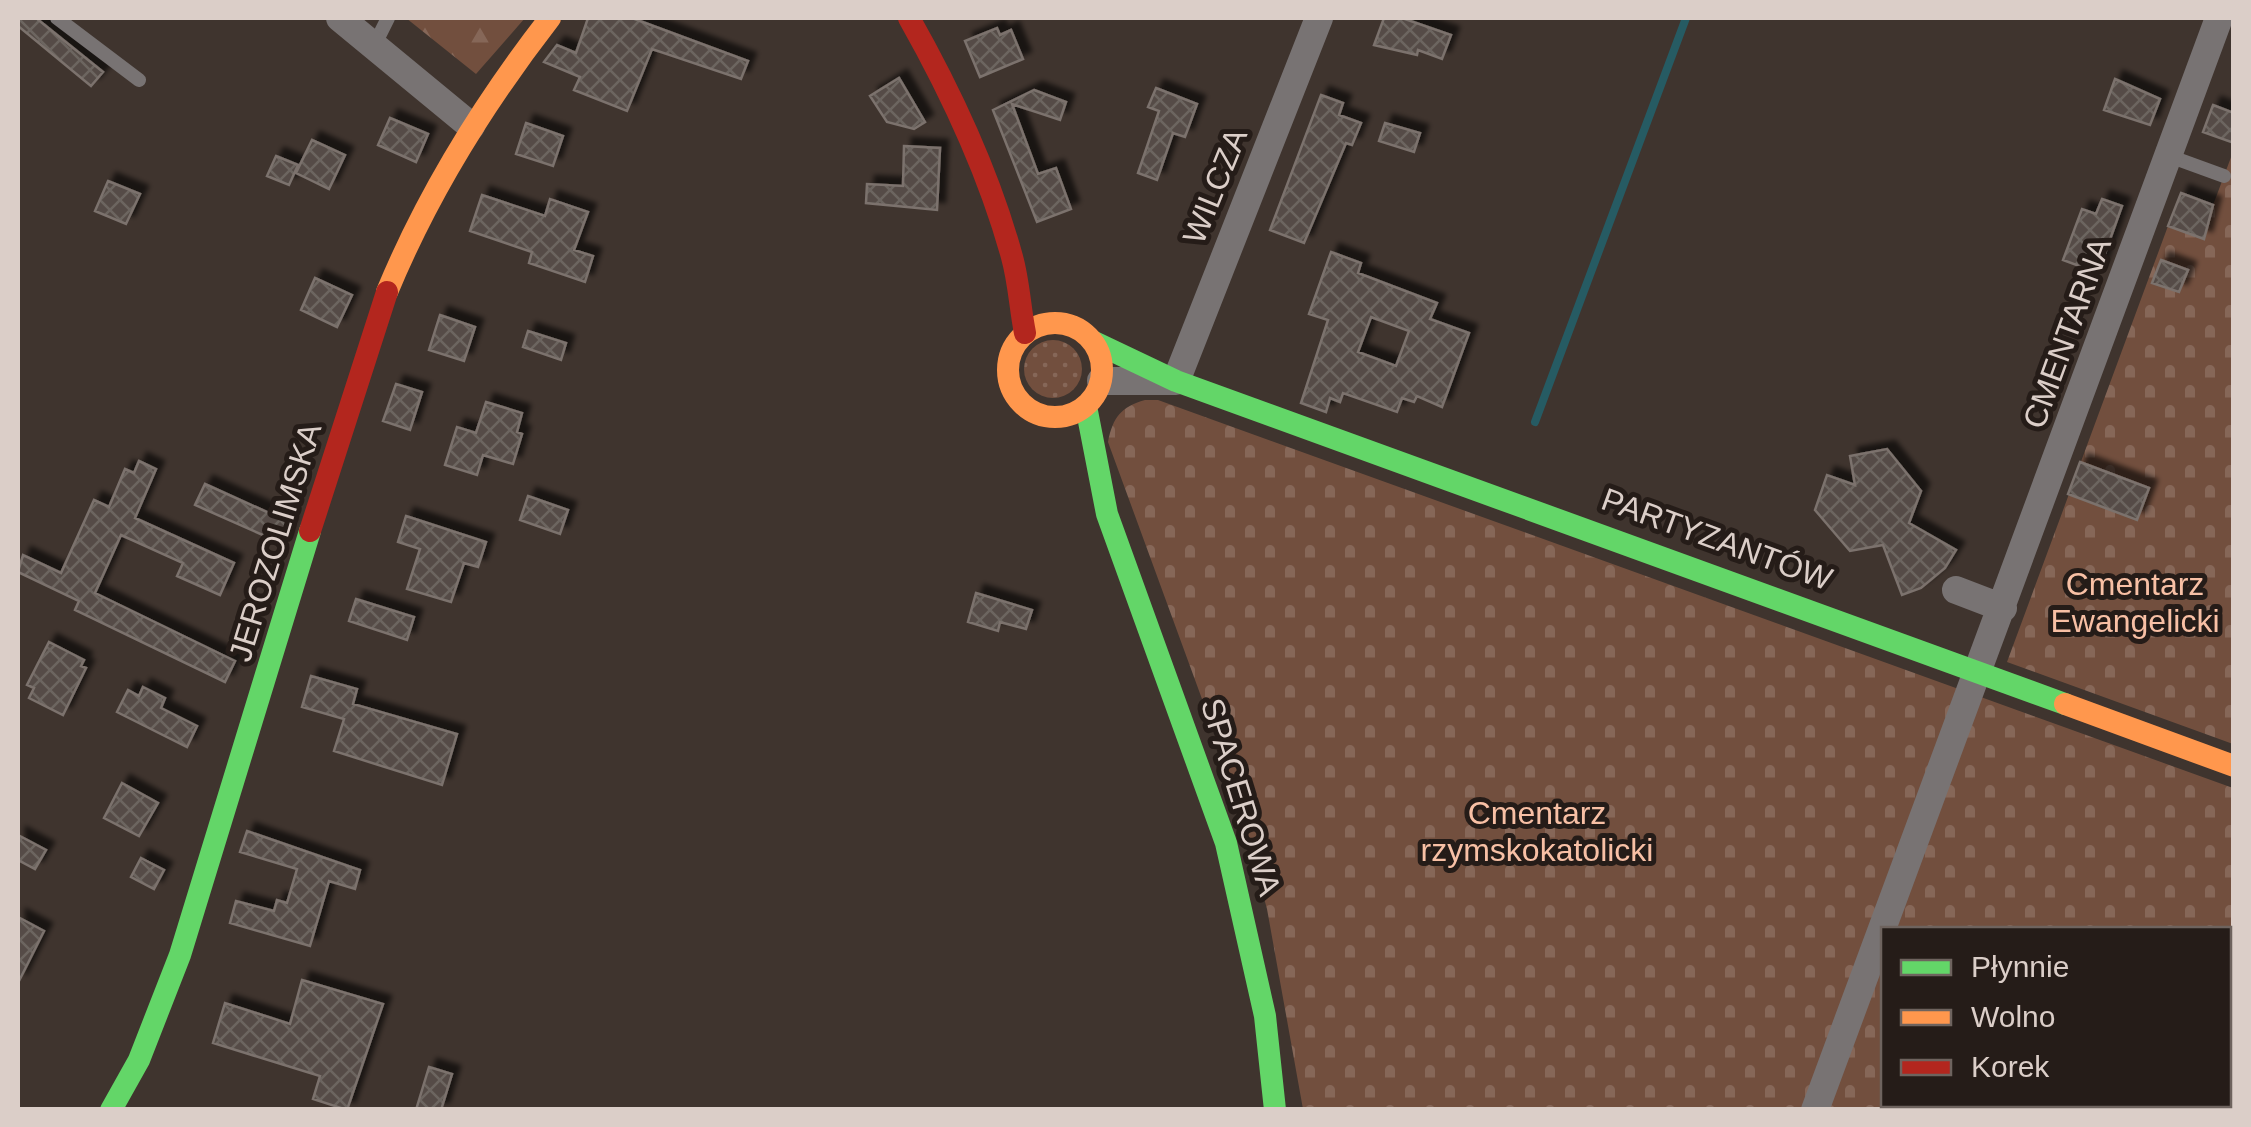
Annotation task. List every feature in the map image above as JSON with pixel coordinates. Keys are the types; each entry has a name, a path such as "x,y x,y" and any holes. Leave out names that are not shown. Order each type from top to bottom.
{"street":[{"path":"340,18 471,126"},
{"name":"JEROZOLIMSKA","path":"111,1110 139,1060 180,955 375,320 412,228 471,126 550,18"},
{"path":"909,18 966,131 1014,261 1025,333"},
{"name":"WILCZA","path":"1176,381 1320,18"},
{"name":"CMENTARNA","path":"1884,927 2219,18"},
{"path":"1014,261 1059,322 1084,332 1094,342 1102,361 1101,382 1086,406 1057,417 1029,409 1011,386 1009,358 1025,333 1059,322"},
{"name":"PARTYZANTÓW","path":"1094,342 1176,381 2234,766"},
{"name":"PARTYZANTÓW","path":"1101,382 1176,381"},
{"name":"SPACEROWA","path":"1086,406 1107,514 1197,753 1226,843 1262,999 1276,1110"},
{"name":"SPACEROWA","path":"1057,417 1078,468 1107,514"},
{"path":"1956,590 2003,608"},
{"name":"CMENTARNA","path":"1815,1110 1881,934"}],"lane":[{"path":"57,18 139,80"},
{"path":"374,46 388,18"},
{"path":"2169,156 2224,176"}],"green space":[{"path":"406,18 525,18 476,74"},
{"name":"Cmentarz Ewangelicki","path":"2233,152 2233,744 2007,662 2168,226 2201,237"},
{"path":"1053,340 1074,348 1082,369 1074,390 1053,398 1032,390 1024,369 1032,348"},
{"name":"Cmentarz rzymskokatolicki","path":"1145,400 1158,400 2233,788 2233,1109 1303,1109 1267,909 1232,781 1108,442 1124,410"}],"building":[{"path":"18,18 36,18 103,72 91,86 18,26"},
{"path":"588,18 632,18 748,61 741,79 652,49 627,111 574,90 580,77 544,62 557,45 576,53"},
{"path":"1384,18 1402,18 1451,35 1442,59 1418,50 1417,55 1374,45"},
{"path":"997,28 1000,35 1011,30 1023,59 980,77 965,41"},
{"path":"899,78 925,122 914,129 887,122 870,96"},
{"path":"2115,79 2160,99 2150,125 2104,110"},
{"path":"1156,88 1197,104 1185,137 1173,133 1157,180 1138,173 1159,111 1148,107"},
{"path":"1034,90 1066,102 1060,120 1012,104 1038,174 1056,168 1071,209 1037,222 993,110"},
{"path":"1321,95 1343,103 1339,115 1361,123 1352,145 1346,143 1304,243 1270,230"},
{"path":"2213,105 2234,113 2234,143 2203,132"},
{"path":"390,118 428,134 416,162 378,145"},
{"path":"526,123 563,136 553,166 516,154"},
{"path":"1385,123 1420,133 1414,152 1379,141"},
{"path":"312,140 345,155 329,189 296,173"},
{"path":"904,146 940,148 937,210 866,203 867,184 903,186"},
{"path":"276,156 298,165 289,185 267,176"},
{"path":"108,181 140,194 126,224 95,211"},
{"path":"2181,193 2213,205 2204,239 2168,226"},
{"path":"482,195 545,216 550,199 588,212 574,250 593,256 585,282 529,263 532,252 470,231"},
{"path":"2102,199 2122,206 2098,273 2063,260 2082,209 2096,214"},
{"path":"1331,252 1361,263 1358,273 1437,303 1430,319 1469,333 1442,407 1417,396 1414,402 1402,398 1397,412 1343,393 1340,402 1330,398 1326,412 1301,403 1328,320 1309,314","holes":["1371,317 1409,331 1396,366 1358,352"]},
{"path":"2161,260 2188,270 2179,292 2152,283"},
{"path":"315,278 352,295 337,327 301,310"},
{"path":"440,315 475,327 464,361 429,350"},
{"path":"528,331 566,343 561,360 523,347"},
{"path":"396,384 422,392 410,430 383,421"},
{"path":"486,402 522,413 517,432 522,434 513,464 483,455 477,475 445,465 457,427 476,433"},
{"path":"1887,449 1921,491 1909,523 1956,550 1945,568 1921,588 1902,595 1883,545 1850,551 1815,510 1827,475 1855,485 1850,456"},
{"path":"139,461 156,469 135,518 234,563 220,595 177,576 183,563 121,535 95,593 235,661 225,682 75,610 79,601 18,572 23,555 61,573 94,500 109,507 125,469 134,473"},
{"path":"2080,462 2149,488 2137,520 2068,494"},
{"path":"205,484 289,522 283,544 195,505"},
{"path":"528,496 568,510 560,534 520,520"},
{"path":"406,516 486,542 478,567 464,563 451,602 407,589 420,549 398,542"},
{"path":"976,593 1032,610 1026,629 1000,622 998,631 968,622"},
{"path":"356,599 414,617 407,640 349,621"},
{"path":"49,642 84,660 81,666 86,668 63,715 29,698 34,688 27,685"},
{"path":"311,676 357,689 353,704 457,734 442,785 334,751 344,719 302,707"},
{"path":"143,687 165,698 161,708 197,726 187,747 117,712 128,690 139,696"},
{"path":"122,783 158,803 139,836 104,818"},
{"path":"247,831 360,870 355,889 329,881 310,946 230,923 236,901 274,911 277,900 287,903 297,869 240,852"},
{"path":"18,835 46,850 35,869 18,860"},
{"path":"141,858 164,870 154,889 131,877"},
{"path":"18,917 44,931 18,983"},
{"path":"302,980 383,1004 347,1110 313,1099 320,1076 213,1043 225,1003 290,1024"},
{"path":"429,1067 452,1074 441,1110 416,1110"}],"waterway":[{"path":"1535,422 1686,18"}],"traffic: fast":[{"path":"1094,342 1176,381 2065,704"},
{"path":"1086,406 1107,514 1226,843 1265,1016 1275,1110"},
{"path":"111,1110 139,1060 180,955 310,531"}],"traffic: slow":[{"path":"387,292 420,219 459,150 550,18"},
{"path":"1055,323 1073,326 1088,337 1099,352 1102,370 1099,388 1088,403 1073,414 1055,417 1037,414 1022,403 1011,388 1008,370 1011,352 1022,337 1037,326 1055,323"},
{"path":"2065,704 2234,766"}],"traffic: jam":[{"path":"909,18 981,165 1014,266 1025,333"},
{"path":"310,531 387,292"}]}
